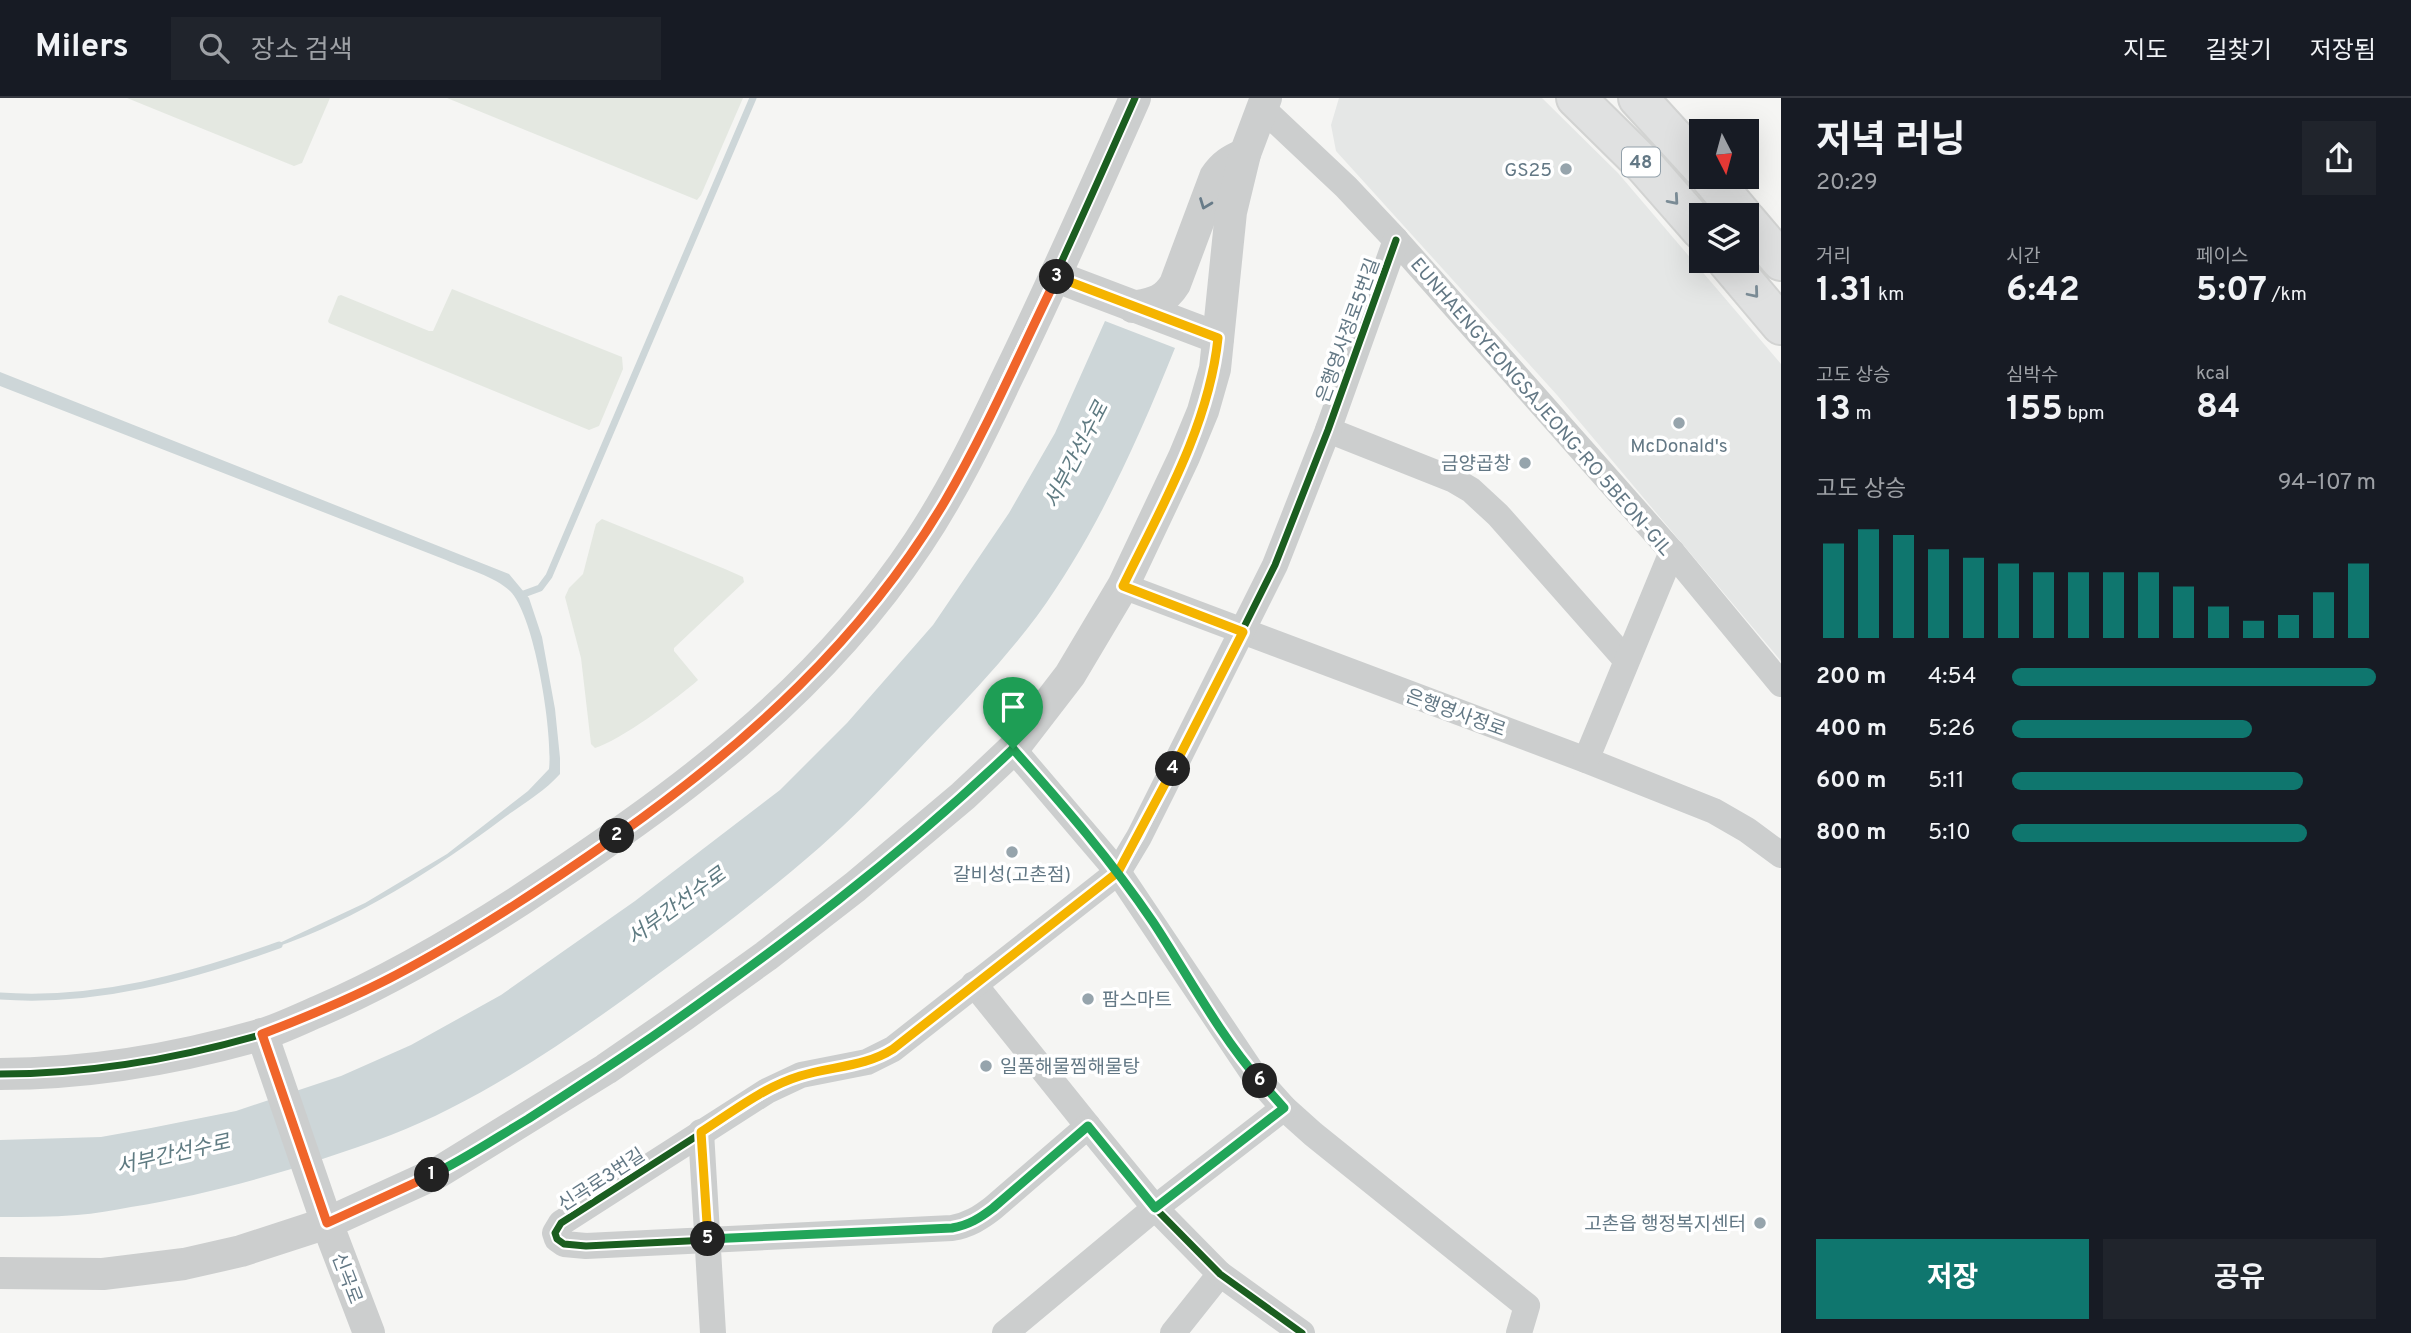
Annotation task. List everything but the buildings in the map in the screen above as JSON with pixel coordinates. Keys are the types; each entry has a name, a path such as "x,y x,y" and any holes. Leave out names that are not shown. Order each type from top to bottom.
{"main road":[{"name":"48","path":"1576,98 1644,165 1689,216"},
{"name":"48","path":"1638,98 1689,154"},
{"path":"1720,189 1732,203"},
{"path":"1759,235 1781,261"},
{"path":"1737,273 1781,325"}],"street":[{"path":"0,1074 97,1069 165,1057 267,1048 340,1002 409,968 493,918 676,794 764,720 804,682 852,629 917,545 945,500 1057,277 1135,98"},
{"path":"0,1273 103,1274 184,1264 241,1251 322,1210 439,1172 606,1069 766,956 855,887 963,796 1013,749 1070,675 1123,586 1169,490 1202,411 1215,369 1227,238 1236,185 1264,103"},
{"name":"EUNHAENGYEONGSAJEONG-RO 5BEON-GIL","path":"1264,103 1396,240 1672,552 1781,684"},
{"path":"1133,307 1162,301 1169,294 1215,177 1230,160 1245,154"},
{"name":"은행영사정로5번길","path":"1396,240 1328,430 1454,480 1471,490 1498,515 1626,660"},
{"path":"1057,277 1218,338"},
{"path":"1118,872 1139,837 1243,632 1279,554 1328,430"},
{"path":"1586,760 1672,552"},
{"name":"은행영사정로","path":"1123,586 1586,760 1714,811 1747,830 1781,855"},
{"path":"1013,749 1087,832 1118,872 1252,1072 1284,1108 1340,1157 1527,1306 1519,1333"},
{"name":"신곡로3번길","path":"1088,1126 993,1208 965,1226 573,1246 557,1239 555,1233 561,1223 785,1081 824,1069 879,1058 1118,872"},
{"path":"974,984 1155,1208 1220,1274 1302,1333"},
{"name":"신곡로","path":"267,1048 322,1210 369,1333"},
{"path":"1005,1333 1155,1208 1284,1108"},
{"path":"701,1132 713,1333"},
{"path":"1173,1333 1220,1274"}],"shaded area":[{"path":"127,98 330,98 302,163 294,166"},
{"path":"447,98 743,98 697,200"},
{"path":"1339,98 1542,98 1618,173 1689,256 1689,273 1703,273 1781,364 1781,661 1557,395 1336,151 1331,125"},
{"path":"452,289 622,357 623,369 599,426 589,430 328,321 338,296 341,295 433,331"},
{"path":"602,519 725,569 743,577 744,582 674,648 698,680 633,728 595,748 591,744 581,658 565,597 569,588 583,574 596,524"}],"water":[{"name":"서부간선수로","path":"1105,321 1175,348 1131,452 1078,553 1037,616 975,690 865,805 779,882 672,964 558,1045 492,1086 425,1121 327,1157 197,1194 90,1214 0,1217 0,1140 101,1137 236,1111 341,1076 411,1045 501,995 635,901 780,790 847,723 933,625 1009,513 1055,433"},
{"path":"0,372 509,574 529,598 542,637 555,709 560,774 541,792 478,837 394,892 336,923 274,948 273,946 365,903 447,854 528,791 549,769 548,730 540,676 519,604 510,591 480,573 0,386"}],"waterway":[{"path":"521,595 540,588 549,576 753,98"},
{"path":"0,996 72,995 142,985 177,977 279,945"}],"cycle path":[{"path":"0,1074 98,1068 164,1058 267,1033 346,999 423,959 522,899 634,823 739,741 788,697 834,650 878,599 930,524 964,464 1022,347 1135,98"},
{"path":"1302,1333 1220,1274 1155,1208 1088,1126 988,1212 969,1223 952,1228 586,1246 564,1244 557,1239 555,1233 561,1223 767,1091 801,1075 867,1062 893,1049 1118,872 1139,837 1275,565 1328,430 1396,240"}],"place":[{"name":"GS25","path":"1566,169"},
{"name":"McDonald's","path":"1679,423"},
{"name":"금양곱창","path":"1525,463"},
{"name":"갈비성(고촌점)","path":"1012,852"},
{"name":"팜스마트","path":"1088,999"},
{"name":"일품해물찜해물탕","path":"986,1066"},
{"name":"고촌읍 행정복지센터","path":"1760,1223"}],"route":[{"path":"1013,749 963,796 855,887 766,956 606,1069 439,1172 327,1223 262,1034 340,1002 409,968 493,918 676,794 724,755 804,682 880,596 917,545 971,452 1057,277 1218,338 1215,369 1202,411 1184,457 1123,586 1243,632 1139,837 1118,872 879,1058 824,1069 785,1081 701,1132 707,1239 965,1226 993,1208 1088,1126 1155,1208 1284,1108 1252,1072 1118,872 1087,832 1013,749"}]}
